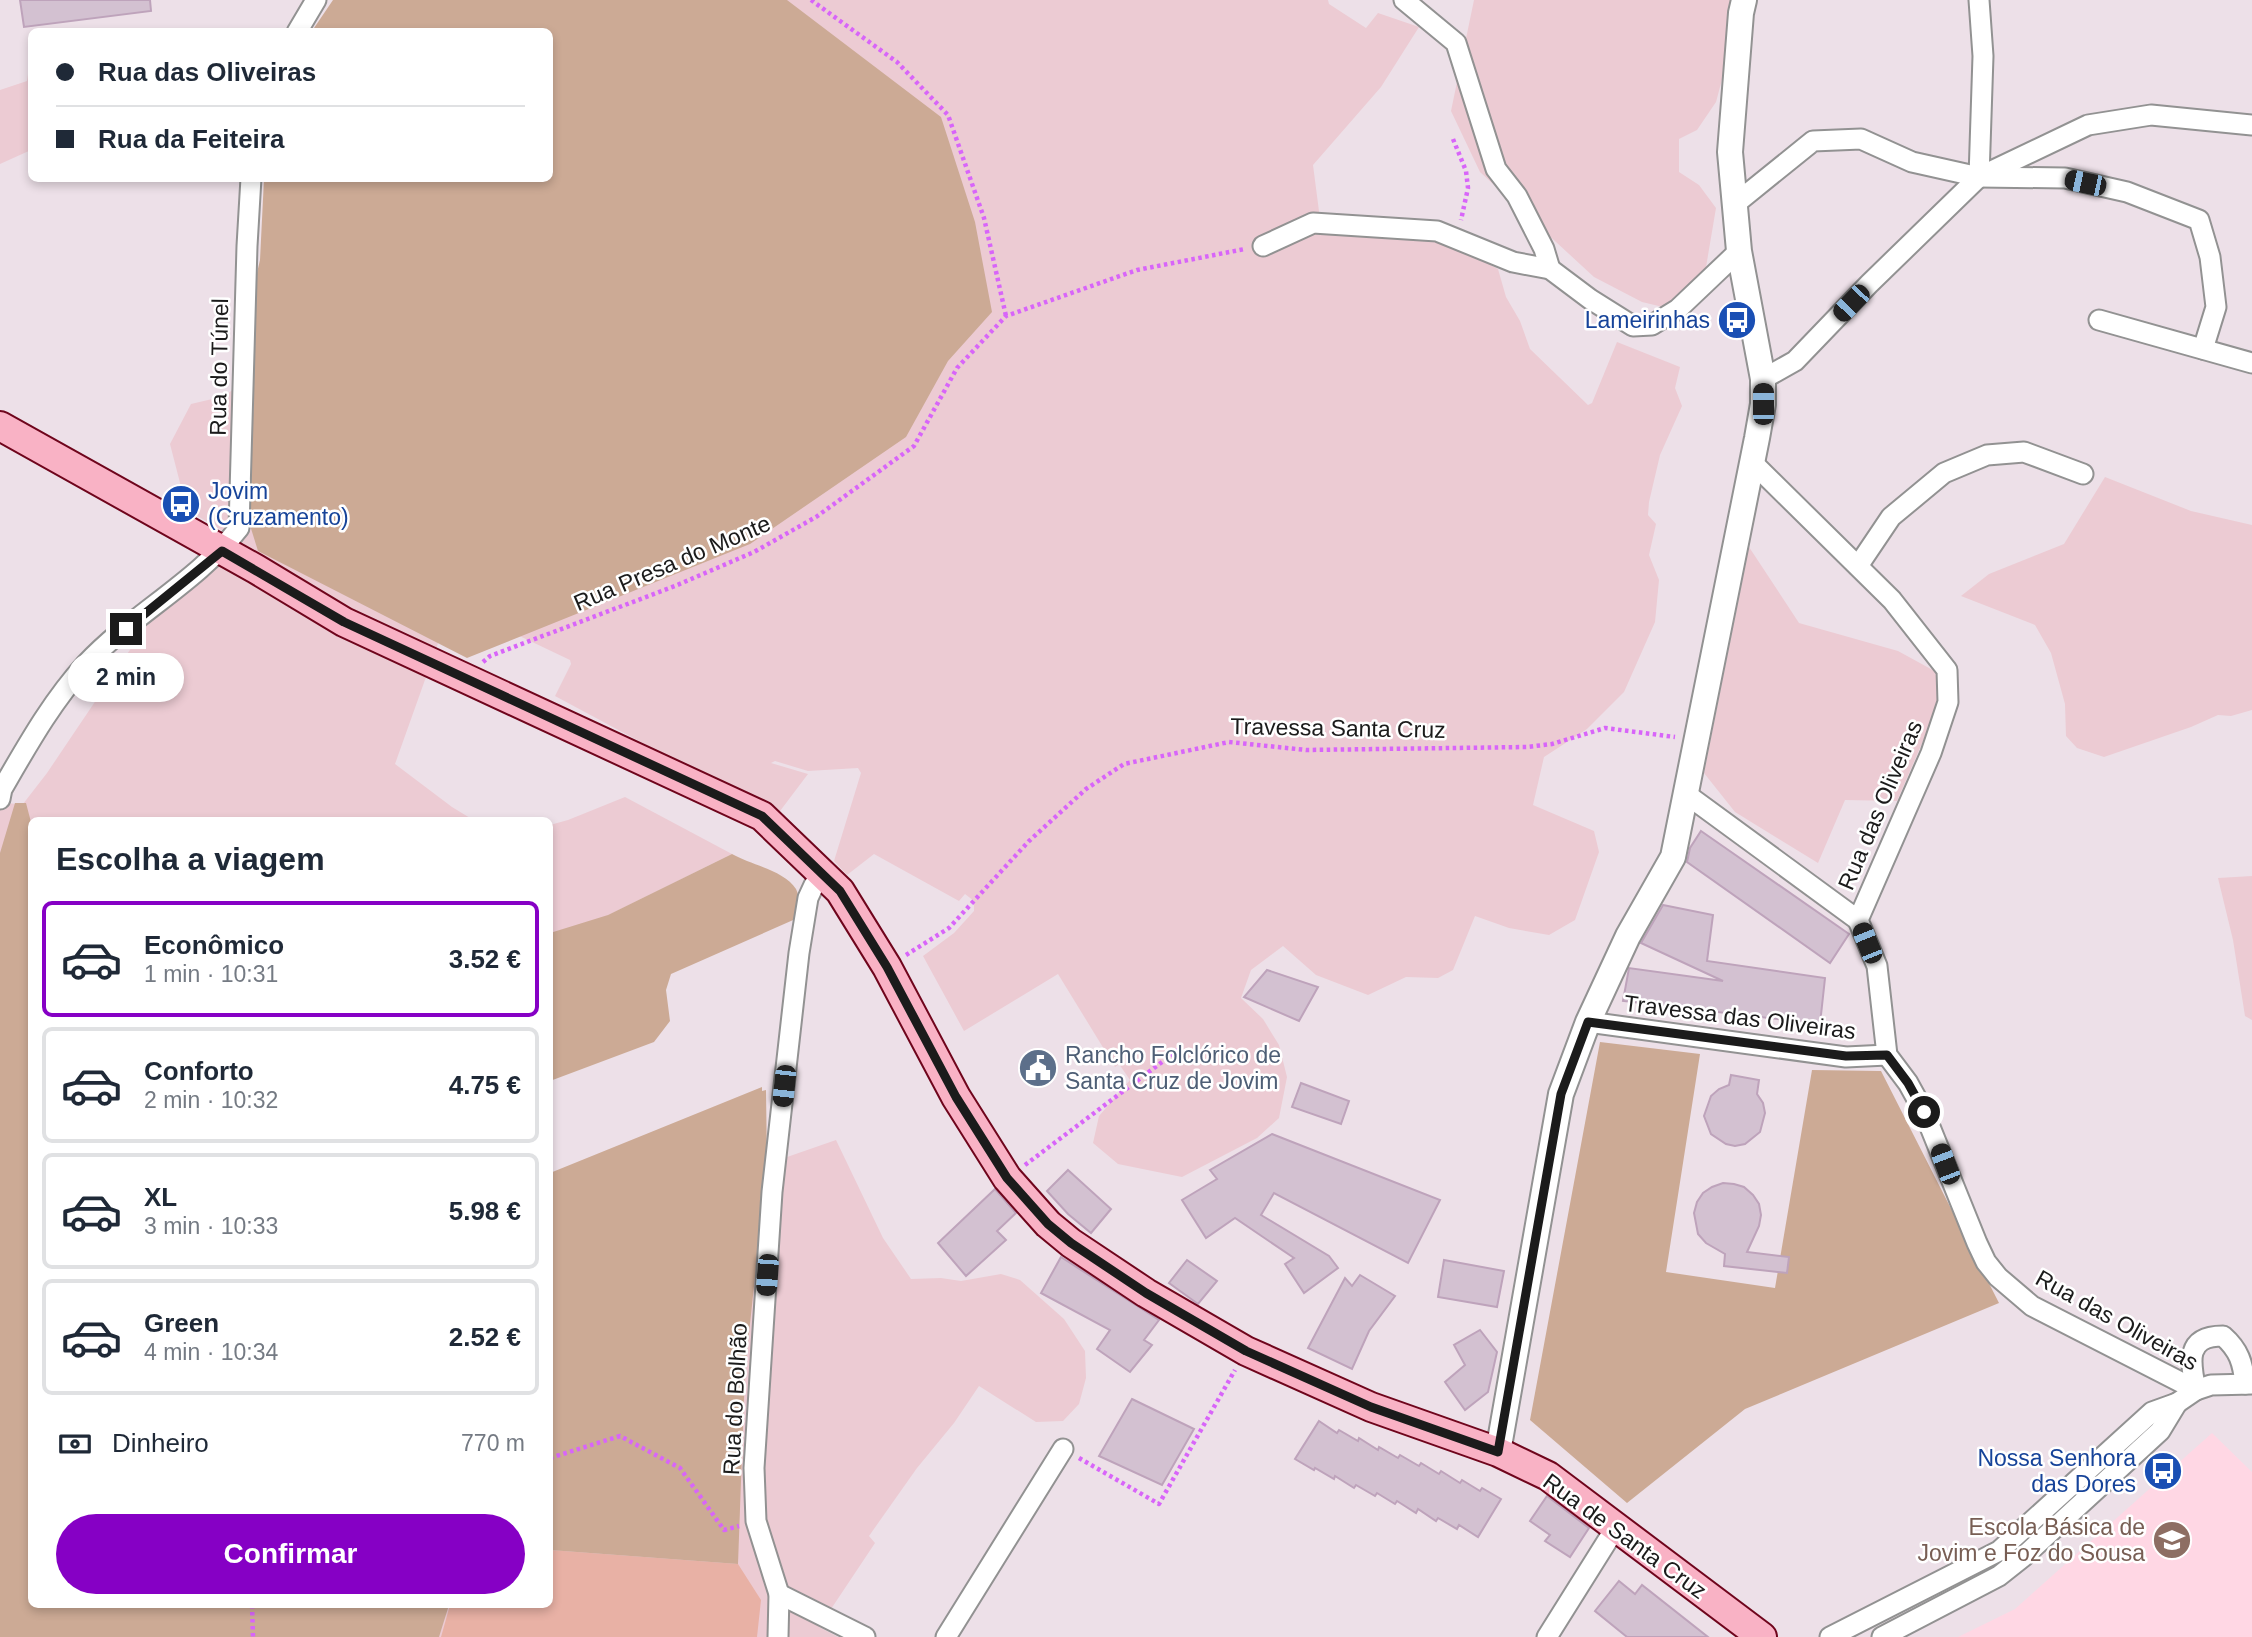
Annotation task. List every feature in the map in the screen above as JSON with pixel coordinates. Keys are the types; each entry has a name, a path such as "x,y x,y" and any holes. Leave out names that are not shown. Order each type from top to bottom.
{"main road":[{"name":"Rua de Santa Cruz","path":"0,426 107,484 344,622 762,816 840,891 887,967 956,1097 1007,1178 1048,1224 1071,1243 1146,1293 1246,1351 1371,1407 1498,1452 1548,1476 1762,1637"}],"street":[{"path":"299,28 316,0"},
{"path":"1404,0 1456,43 1496,169 1517,196 1544,249 1550,269"},
{"path":"1498,1452 1561,1094 1588,1022 1628,936 1673,858 1763,404 1763,379 1739,251 1730,152 1744,0"},
{"path":"1979,0 1983,56 1979,177"},
{"path":"1763,379 1795,361 1869,284 1979,177 2088,125 2151,115 2252,125"},
{"path":"1735,204 1813,141 1861,139 1912,162 1979,177 2065,178 2127,192 2199,220 2210,257 2216,307 2203,349"},
{"name":"Rua do Túnel","path":"222,551 239,528 251,182"},
{"path":"1263,246 1313,223 1437,231 1513,262 1550,269 1633,326 1652,325 1678,309 1739,251"},
{"path":"2099,320 2252,363"},
{"path":"1858,566 1891,517 1944,473 1987,455 2025,452 2083,474"},
{"name":"Rua das Oliveiras","path":"1752,462 1892,600 1947,670 1948,702 1931,753 1858,920 1877,967 1887,1055 1908,1083 1924,1112 1976,1243 1998,1277 2032,1306 2196,1390"},
{"path":"0,799 2,789 39,726 86,664 145,612 222,551"},
{"path":"1685,794 1858,920"},
{"name":"Rua do Bolhão","path":"778,1637 779,1594 756,1521 754,1468 772,1192 799,953 808,898 823,874"},
{"name":"Travessa das Oliveiras","path":"1588,1022 1846,1056 1887,1055"},
{"path":"1835,1636 1999,1551 2152,1412 2178,1403 2196,1390 2211,1385 2248,1384 2233,1345 2223,1336 2210,1336 2198,1343 2192,1353 2191,1365 2196,1390"},
{"path":"1882,1637 1987,1582 2023,1557 2160,1431 2178,1403"},
{"path":"946,1637 1063,1449"},
{"path":"1547,1637 1616,1527"},
{"path":"779,1594 865,1637"}],"path":[{"path":"811,0 897,62 947,115 984,218 1006,316"},
{"path":"1453,139 1466,171 1468,188 1461,227 1469,244"},
{"name":"Rua Presa do Monte","path":"463,676 490,656 675,586 754,552 816,517 914,446 957,368 1006,316 1137,270 1263,246"},
{"name":"Travessa Santa Cruz","path":"887,967 949,928 1029,841 1086,789 1124,764 1229,742 1306,750 1527,747 1552,744 1605,728 1696,740"},
{"path":"1007,1178 1182,1047"},
{"path":"1063,1449 1160,1504 1246,1351"},
{"path":"553,1457 620,1436 680,1468 724,1530 756,1521"},
{"path":"252,1608 253,1637"}],"shaded area":[{"path":"333,0 787,0 941,117 975,222 992,312 948,361 906,437 750,544 467,658 258,551 248,519 254,395 242,382 260,260 264,182 553,182 553,28 314,28"},
{"path":"545,0 1328,0 1329,4 1366,28 1378,13 1419,27 1381,87 1313,165 1320,219 1436,236 1498,269 1506,297 1520,321 1530,349 1588,405 1592,403 1617,342 1680,367 1675,388 1682,406 1660,455 1649,502 1648,515 1656,524 1649,555 1659,580 1655,622 1624,692 1587,729 1544,757 1533,805 1594,831 1599,852 1575,920 1549,935 1509,928 1475,916 1453,970 1438,978 1406,977 1368,995 1316,975 1283,946 1251,970 1241,998 1263,1019 1279,1045 1287,1077 1279,1118 1257,1138 1182,1177 1118,1164 1093,1143 1099,1116 1130,1080 1119,1064 1115,1067 1058,974 964,1031 923,956 954,933 974,911 974,901 965,894 959,901 874,854 847,875 834,861 861,773 858,768 808,771 775,761 771,763 808,774 777,815 555,696 571,664 570,660 452,604 395,764 468,817 28,817 28,1045 0,1025 0,803 23,804 47,773 146,626 237,550 223,531 187,510 170,444 191,404 225,396 242,382 268,410 593,387 553,64 553,28 548,28"},
{"path":"1474,0 1735,0 1724,72 1716,102 1697,130 1679,139 1679,172 1699,185 1716,208 1705,273 1667,308 1642,302 1594,277 1480,172 1451,111"},
{"path":"28,74 28,151 0,164 0,90 27,81"},
{"path":"2105,477 2191,511 2252,525 2252,710 2231,716 2218,715 2104,757 2077,748 2066,736 2065,704 2051,653 2035,625 1961,596 1989,574 2064,544"},
{"path":"1749,547 1799,623 1898,651 1940,674 1939,704 1897,801 1845,800 1818,863 1735,812 1704,773"},
{"path":"625,797 732,854 553,943 553,824"},
{"path":"15,803 26,803 30,817 28,1608 448,1608 439,1637 0,1637 0,853"},
{"path":"732,854 775,872 791,882 799,899 800,917 671,974 666,990 670,1021 654,1042 553,1080 553,932 608,915"},
{"path":"2252,876 2252,1020 2245,1016 2233,940 2218,878"},
{"path":"1600,1042 1700,1054 1666,1272 1775,1288 1812,1070 1881,1071 1999,1303 1745,1409 1627,1503 1530,1420"},
{"path":"762,1087 762,1091 766,1090 767,1164 745,1371 738,1564 553,1550 553,1172"},
{"path":"836,1140 883,1238 911,1279 941,1278 961,1281 1001,1274 1020,1280 1064,1319 1085,1351 1086,1378 1079,1404 1063,1421 1036,1422 979,1386 869,1536 875,1543 819,1627 838,1637 334,1637 322,1608 553,1608 553,1462 767,1164"},
{"name":"Escola Básica de Jovim e Foz do Sousa","path":"2212,1433 2252,1472 2252,1637 1958,1637 2015,1609"},
{"path":"553,1550 738,1564 761,1600 757,1637 441,1637 449,1608 553,1608"}],"building":[{"path":"20,0 150,0 151,11 24,27"},
{"path":"1701,831 1849,934 1830,963 1687,862 1690,848"},
{"path":"1663,905 1713,915 1707,961 1825,978 1820,1024 1623,1001 1629,968 1723,981 1641,943"},
{"path":"1267,970 1318,987 1299,1021 1244,997"},
{"path":"1731,1075 1759,1080 1757,1094 1765,1113 1760,1132 1745,1144 1735,1146 1726,1144 1711,1134 1704,1116 1711,1096 1729,1085"},
{"path":"1301,1083 1349,1101 1341,1124 1292,1107"},
{"path":"1272,1134 1440,1200 1408,1263 1274,1193 1261,1215 1329,1256 1338,1268 1304,1293 1285,1264 1294,1258 1235,1218 1206,1238 1182,1200 1217,1179 1210,1170"},
{"path":"1068,1170 1111,1209 1091,1233 1068,1214 1047,1191"},
{"path":"1723,1183 1744,1187 1759,1204 1759,1226 1747,1252 1789,1257 1787,1273 1724,1266 1725,1254 1706,1243 1698,1234 1694,1213 1697,1202 1703,1193"},
{"path":"995,1189 1016,1213 997,1231 1006,1240 966,1276 938,1243"},
{"path":"1061,1257 1159,1320 1144,1340 1152,1345 1130,1372 1097,1349 1110,1330 1041,1293"},
{"path":"1187,1260 1217,1281 1198,1304 1169,1283"},
{"path":"1444,1260 1504,1271 1497,1307 1438,1297"},
{"path":"1360,1275 1395,1296 1369,1331 1352,1369 1308,1348 1345,1278 1352,1286"},
{"path":"1480,1330 1497,1352 1488,1392 1465,1410 1445,1382 1465,1365 1454,1345"},
{"path":"1132,1399 1194,1429 1162,1485 1099,1456"},
{"path":"1319,1421 1337,1433 1339,1430 1358,1441 1359,1438 1378,1450 1379,1447 1398,1458 1400,1455 1419,1466 1421,1463 1439,1474 1441,1471 1460,1483 1462,1480 1501,1499 1478,1537 1459,1525 1457,1529 1438,1518 1436,1521 1418,1509 1416,1513 1397,1501 1395,1504 1356,1485 1354,1488 1335,1476 1334,1479 1295,1459"},
{"path":"1547,1496 1589,1528 1570,1557 1545,1541 1550,1535 1530,1521"},
{"path":"1619,1581 1635,1594 1642,1585 1708,1637 1627,1637 1595,1611"}],"place":[{"name":"Lameirinhas","path":"1737,320"},
{"name":"Jovim (Cruzamento)","path":"181,504"},
{"name":"Rancho Folclórico de Santa Cruz de Jovim","path":"1038,1068"},
{"name":"Nossa Senhora das Dores","path":"2163,1471"},
{"name":"Escola Básica de Jovim e Foz do Sousa","path":"2172,1540"}],"route":[{"path":"126,629 222,551 344,622 762,816 840,891 887,967 956,1097 1007,1178 1048,1224 1071,1243 1146,1293 1246,1351 1371,1407 1498,1452 1561,1094 1588,1022 1624,1029 1846,1056 1887,1055 1908,1083 1924,1112"}]}
